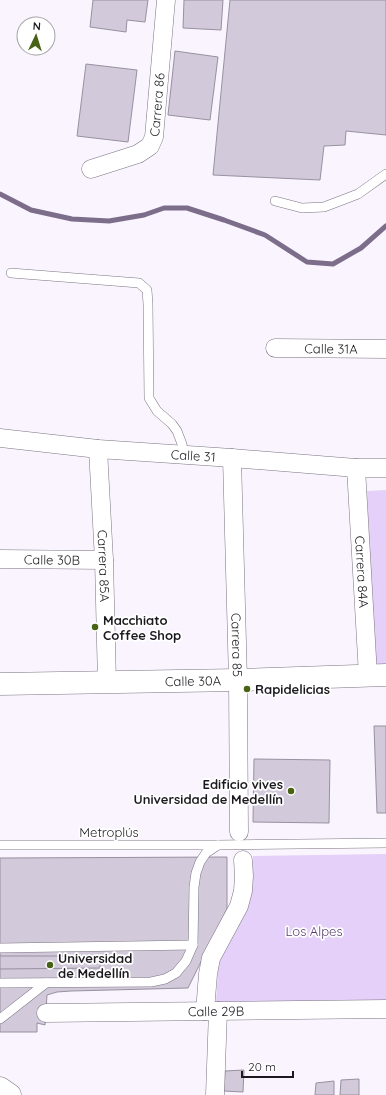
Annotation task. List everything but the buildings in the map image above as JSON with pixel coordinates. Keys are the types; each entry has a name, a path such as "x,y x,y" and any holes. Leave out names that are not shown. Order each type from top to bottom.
{"street":[{"name":"Carrera 86","path":"91,169 138,154 150,146 154,136 166,0"},
{"name":"Calle 31A","path":"275,348 386,349"},
{"name":"Calle 31","path":"0,438 98,450 232,458 356,468 386,468"},
{"name":"Carrera 85A","path":"98,450 104,560 107,683"},
{"name":"Carrera 85","path":"232,458 238,680 239,832"},
{"name":"Carrera 84A","path":"356,468 377,675"},
{"name":"Calle 30B","path":"0,559 104,560"},
{"name":"Calle 30A","path":"0,684 238,680 377,675"},
{"path":"215,1095 212,1011 208,974 211,958 239,906 243,891 243,860"},
{"name":"Calle 29B","path":"46,1013 386,1009"},
{"path":"0,1088 10,1095"}],"lane":[{"path":"275,200 302,208 324,207 358,194 386,174"},
{"path":"11,273 139,283 147,290 150,398 157,412 177,430 184,455"},
{"name":"Metroplús","path":"0,845 386,843"},
{"path":"0,983 151,982 165,979 176,973 186,962 193,945 194,887 196,873 200,862 206,853 218,845"},
{"path":"0,948 193,945"},
{"path":"0,1019 46,983"}],"green space":[{"path":"386,490 386,670 374,671 367,491"},
{"name":"Los Alpes","path":"386,854 386,1001 216,1003 218,968 221,954 250,893 253,856"}],"waterway":[{"path":"0,194 31,210 72,219 109,221 144,215 164,208 187,208 265,235 307,262 333,264 361,248 386,226"}],"place":[{"name":"Macchiato Coffee Shop","path":"95,627"},
{"name":"Rapidelicias","path":"247,689"},
{"name":"Edificio vives Universidad de Medellín","path":"291,791"},
{"name":"Universidad de Medellín","path":"50,965"}]}
